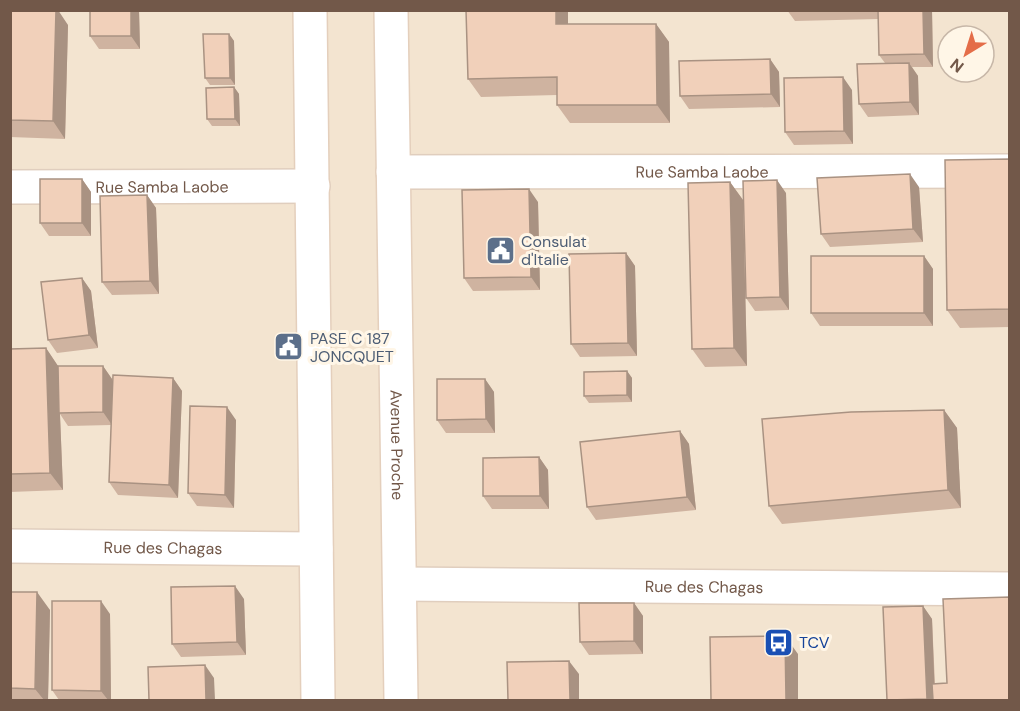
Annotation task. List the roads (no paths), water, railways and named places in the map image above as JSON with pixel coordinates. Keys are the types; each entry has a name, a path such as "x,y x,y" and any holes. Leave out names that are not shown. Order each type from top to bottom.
{"street":[{"path":"310,10 318,700"},
{"name":"Avenue Proche","path":"391,10 401,700"},
{"name":"Rue Samba Laobe","path":"393,172 1010,171"},
{"name":"Rue Samba Laobe","path":"10,187 313,186"},
{"name":"Rue des Chagas","path":"10,546 316,549"},
{"name":"Rue des Chagas","path":"400,584 1010,589"}],"place":[{"name":"Consulat d'Italie","path":"500,250"},
{"name":"PASE C 187 JONCQUET","path":"289,347"},
{"name":"TCV","path":"778,642"}]}
